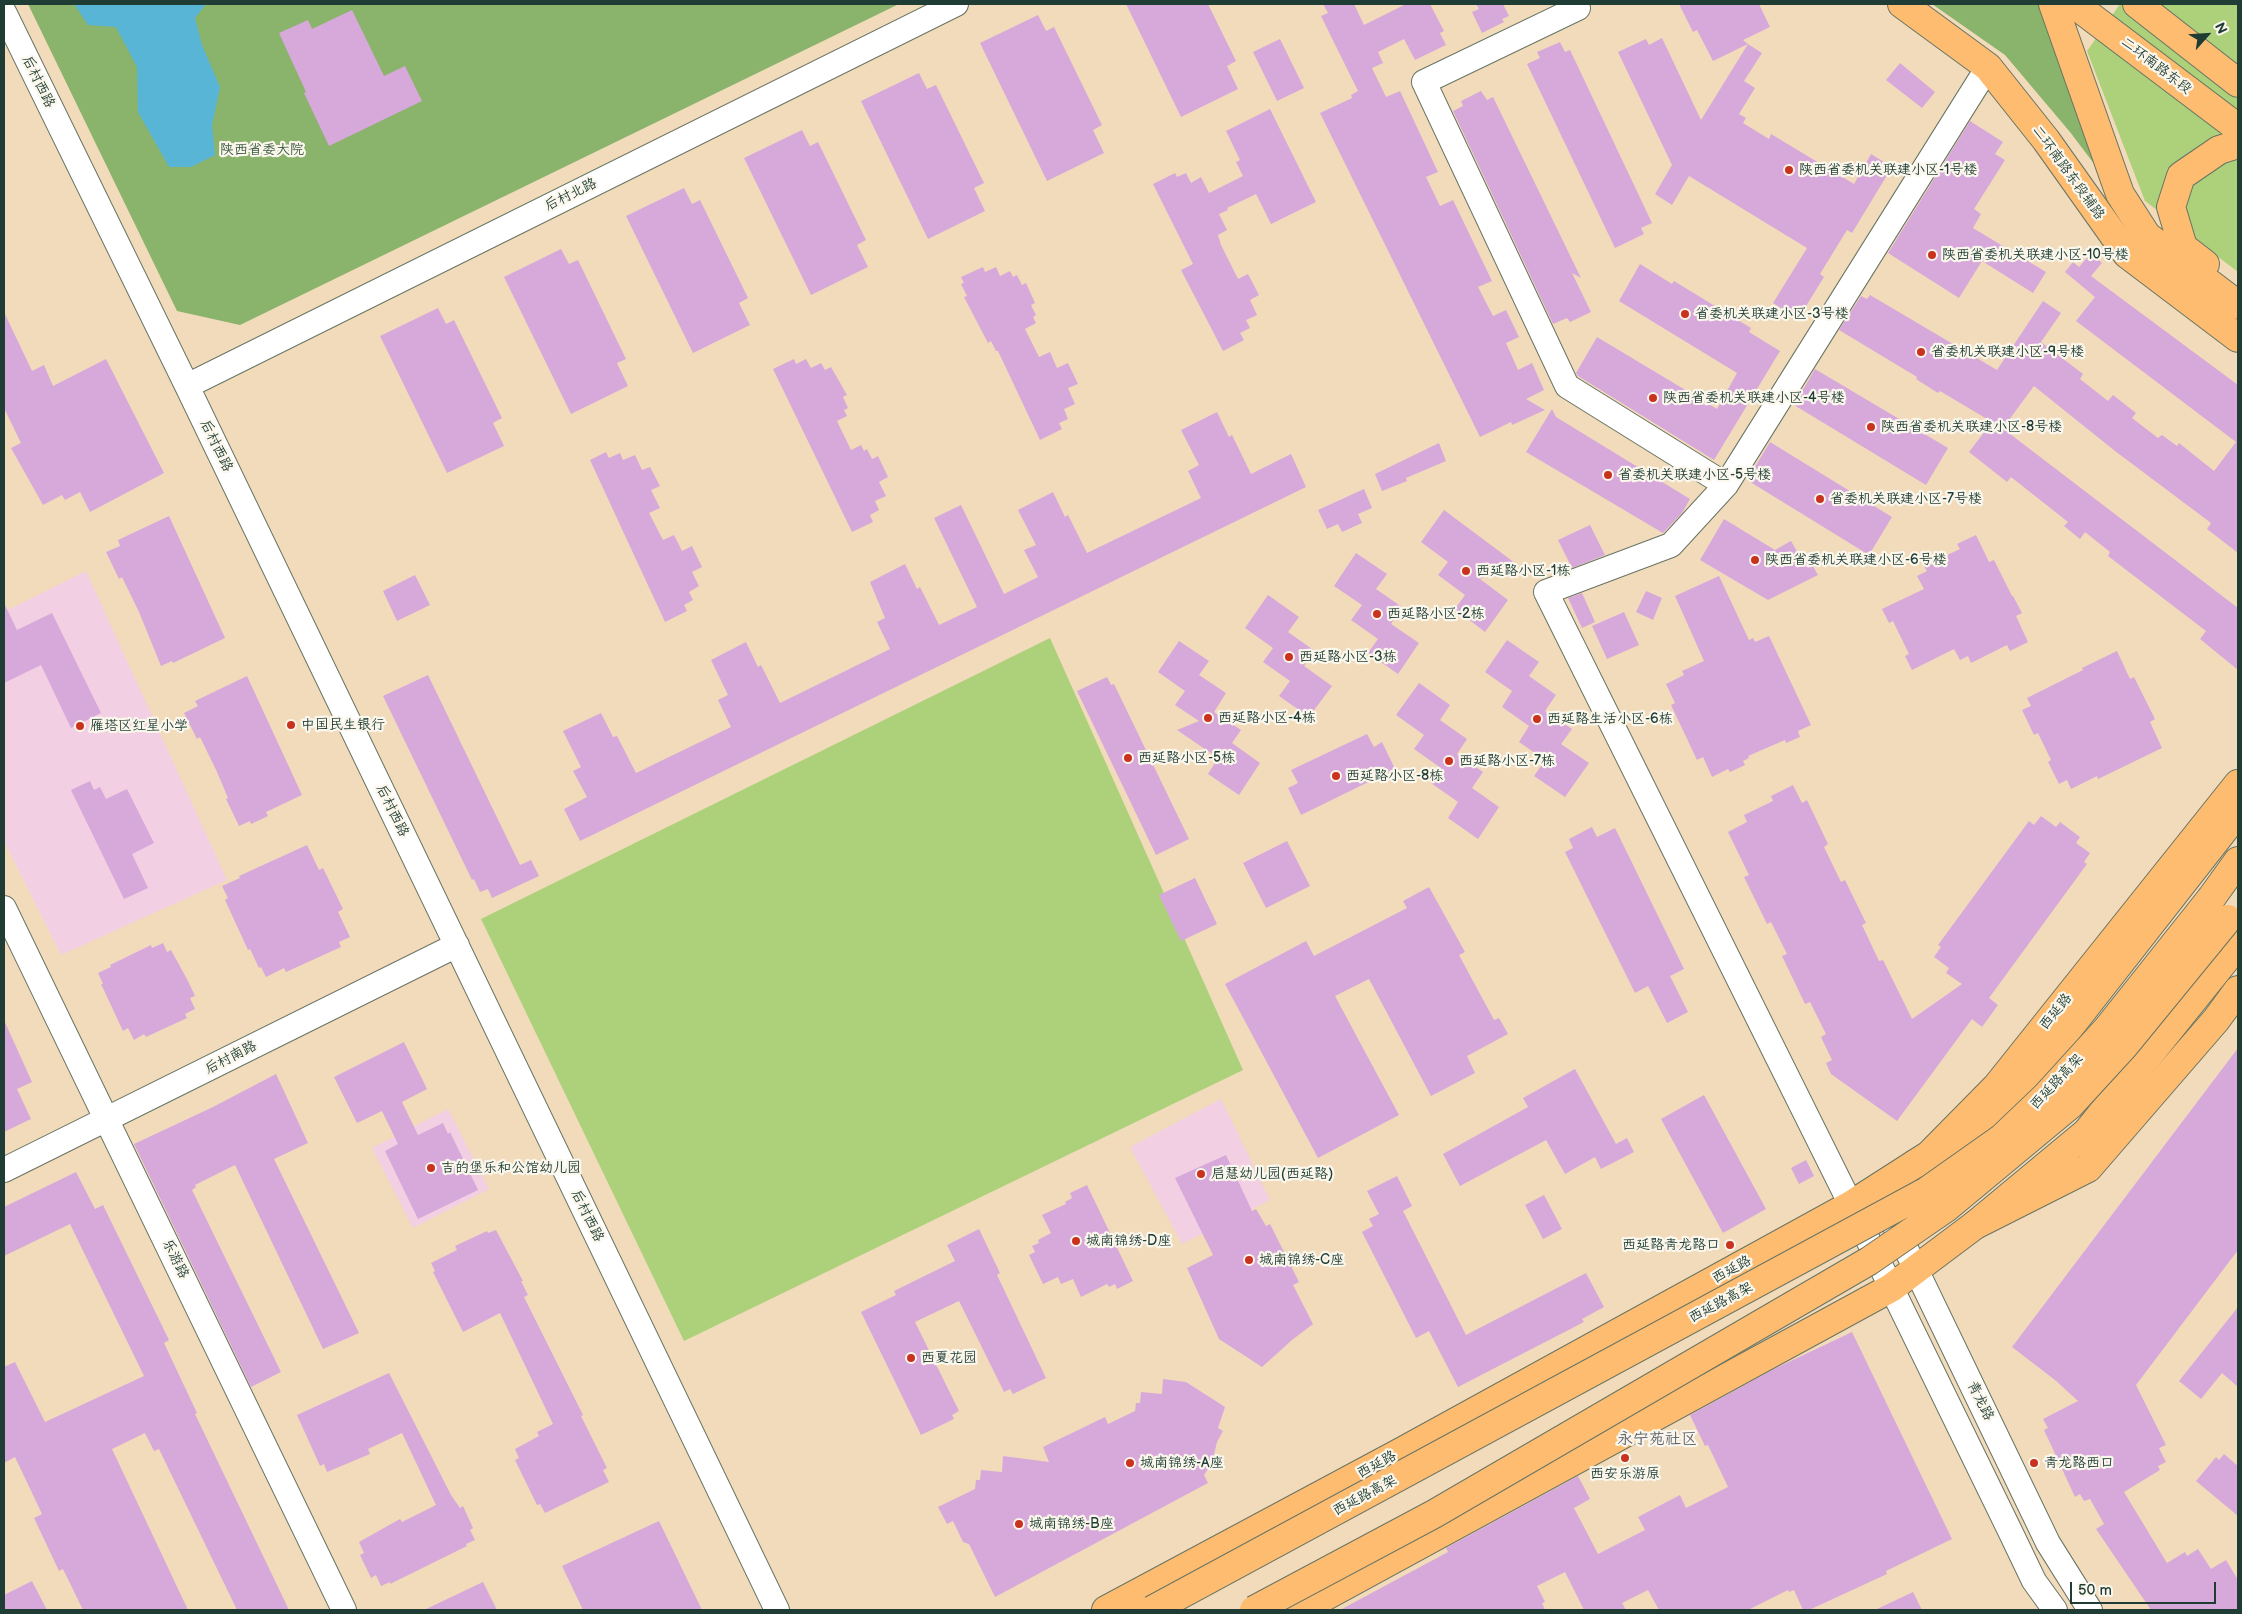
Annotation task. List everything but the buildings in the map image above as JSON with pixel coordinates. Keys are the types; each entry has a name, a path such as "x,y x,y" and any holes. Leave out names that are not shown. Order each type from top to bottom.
{"main road":[{"name":"二环南路东段辅路","path":"1902,4 1988,67 2046,140 2127,254 2238,338"},
{"path":"2053,4 2120,194 2146,236 2238,305"},
{"name":"二环南路东段","path":"2074,4 2238,128"},
{"path":"2137,4 2238,83"},
{"path":"2238,144 2219,150 2181,176 2171,207 2182,247 2238,288"},
{"name":"西延路","path":"1106,1610 1851,1205 1929,1155 1997,1086 2238,784"},
{"path":"1915,1164 1957,1145 2000,1108 2047,1056 2238,812"},
{"path":"2226,907 2238,861"},
{"name":"西延路高架","path":"1152,1610 1927,1191 2002,1138 2046,1096 2106,1029 2226,907"},
{"name":"西延路高架","path":"1254,1610 1442,1509 1869,1262 1946,1208 2070,1105 2125,1045 2226,907"},
{"path":"1300,1610 1891,1288 1975,1225 2087,1132 2238,944"},
{"path":"1975,1225 2088,1168 2216,1020 2238,990"}],"street":[{"name":"后村北路","path":"187,386 956,4"},
{"path":"1576,4 1578,8 1424,82 1567,386 1726,485"},
{"name":"后村西路","path":"5,20 187,386 777,1610"},
{"path":"1988,67 1726,485 1671,544 1546,592 1851,1205 2034,1580 2055,1610"},
{"name":"乐游路","path":"4,908 344,1610"},
{"name":"后村南路","path":"4,1170 457,945"},
{"name":"青龙路","path":"1877,1189 2048,1543 2090,1610"}],"shaded area":[{"name":"雁塔区红星小学","path":"86,571 227,880 61,955 4,841 4,612"},
{"name":"启慧幼儿园(西延路)","path":"1221,1099 1270,1200 1182,1244 1130,1147"},
{"name":"吉的堡乐和公馆幼儿园","path":"448,1109 489,1189 413,1228 372,1148"}],"green space":[{"name":"陕西省委大院","path":"28,4 899,4 240,325 177,311"},
{"path":"1932,4 2037,4 2041,7 2101,173 2070,132 2005,55"},
{"path":"2120,4 2238,4 2238,272 2145,201 2087,51"},
{"path":"1050,638 1243,1070 684,1341 481,919"}],"water":[{"path":"74,4 206,4 195,18 202,45 220,87 212,125 215,155 191,167 169,167 138,112 137,67 116,27 88,25"}],"place":[{"name":"陕西省委机关联建小区-1号楼","path":"1789,170"},
{"name":"陕西省委机关联建小区-10号楼","path":"1932,255"},
{"name":"省委机关联建小区-3号楼","path":"1685,314"},
{"name":"省委机关联建小区-9号楼","path":"1921,352"},
{"name":"陕西省委机关联建小区-4号楼","path":"1653,398"},
{"name":"陕西省委机关联建小区-8号楼","path":"1871,427"},
{"name":"省委机关联建小区-5号楼","path":"1608,475"},
{"name":"省委机关联建小区-7号楼","path":"1820,499"},
{"name":"陕西省委机关联建小区-6号楼","path":"1755,560"},
{"name":"西延路小区-1栋","path":"1466,571"},
{"name":"西延路小区-2栋","path":"1377,614"},
{"name":"西延路小区-3栋","path":"1289,657"},
{"name":"西延路小区-4栋","path":"1208,718"},
{"name":"西延路生活小区-6栋","path":"1537,719"},
{"name":"中国民生银行","path":"291,725"},
{"name":"雁塔区红星小学","path":"80,726"},
{"name":"西延路小区-5栋","path":"1128,758"},
{"name":"西延路小区-7栋","path":"1449,761"},
{"name":"西延路小区-8栋","path":"1336,776"},
{"name":"吉的堡乐和公馆幼儿园","path":"431,1168"},
{"name":"启慧幼儿园(西延路)","path":"1201,1174"},
{"name":"城南锦绣-D座","path":"1076,1241"},
{"name":"西延路青龙路口","path":"1730,1245"},
{"name":"城南锦绣-C座","path":"1249,1260"},
{"name":"西夏花园","path":"911,1358"},
{"name":"西安乐游原","path":"1625,1458"},
{"name":"城南锦绣-A座","path":"1130,1463"},
{"name":"青龙路西口","path":"2034,1463"},
{"name":"城南锦绣-B座","path":"1019,1524"}],"district":[{"name":"永宁苑社区","path":"1657,1440"}]}
